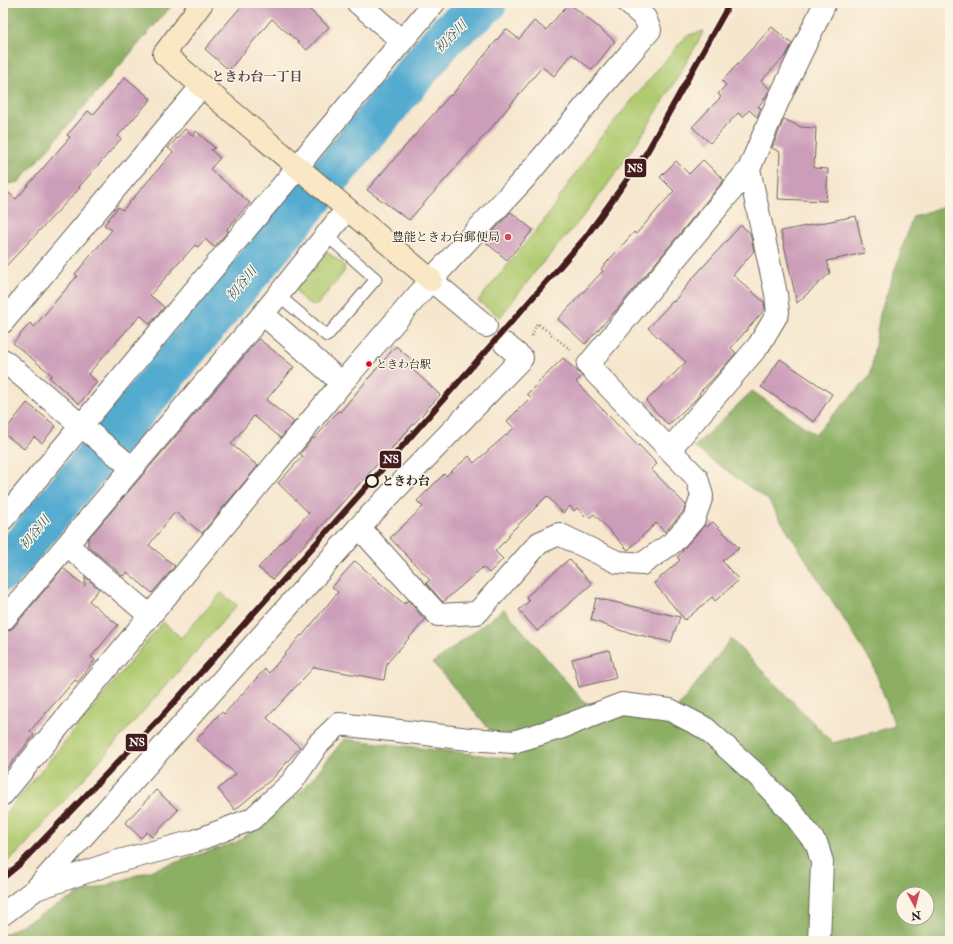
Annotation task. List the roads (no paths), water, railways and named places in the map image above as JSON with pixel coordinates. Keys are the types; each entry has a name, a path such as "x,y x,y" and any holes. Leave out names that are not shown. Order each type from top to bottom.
{"street":[{"path":"202,3 164,54 201,87 486,326"},
{"path":"358,3 402,41"},
{"path":"3,519 434,3"},
{"path":"3,794 342,383 431,280 525,178 650,30 645,18 628,3"},
{"path":"359,527 438,615 477,613 539,543 559,534 617,562 642,564 672,543 694,519 702,496 697,478 588,365 749,169 778,101 825,3"},
{"path":"3,322 201,87"},
{"path":"670,449 759,345 778,313 776,294 749,169"},
{"path":"3,620 131,467 263,314 347,209"},
{"path":"263,314 342,383"},
{"path":"3,914 36,889 359,527 522,358 505,344"},
{"path":"3,360 131,467"},
{"path":"67,545 150,616"},
{"path":"36,889 114,862 195,841 252,819 292,782 318,744 339,724 469,739 513,742 560,728 622,704 670,710 705,728 758,776 795,816 817,845 822,862 819,941"}],"lane":[{"path":"278,294 327,336 376,279 326,235"}],"waterway":[{"name":"初谷川","path":"3,570 446,36 486,3"}],"place":[{"name":"豊能ときわ台郵便局","path":"508,237"},
{"name":"ときわ台駅","path":"369,364"},
{"name":"ときわ台","path":"372,481"}],"district":[{"name":"ときわ台一丁目","path":"257,76"}]}
